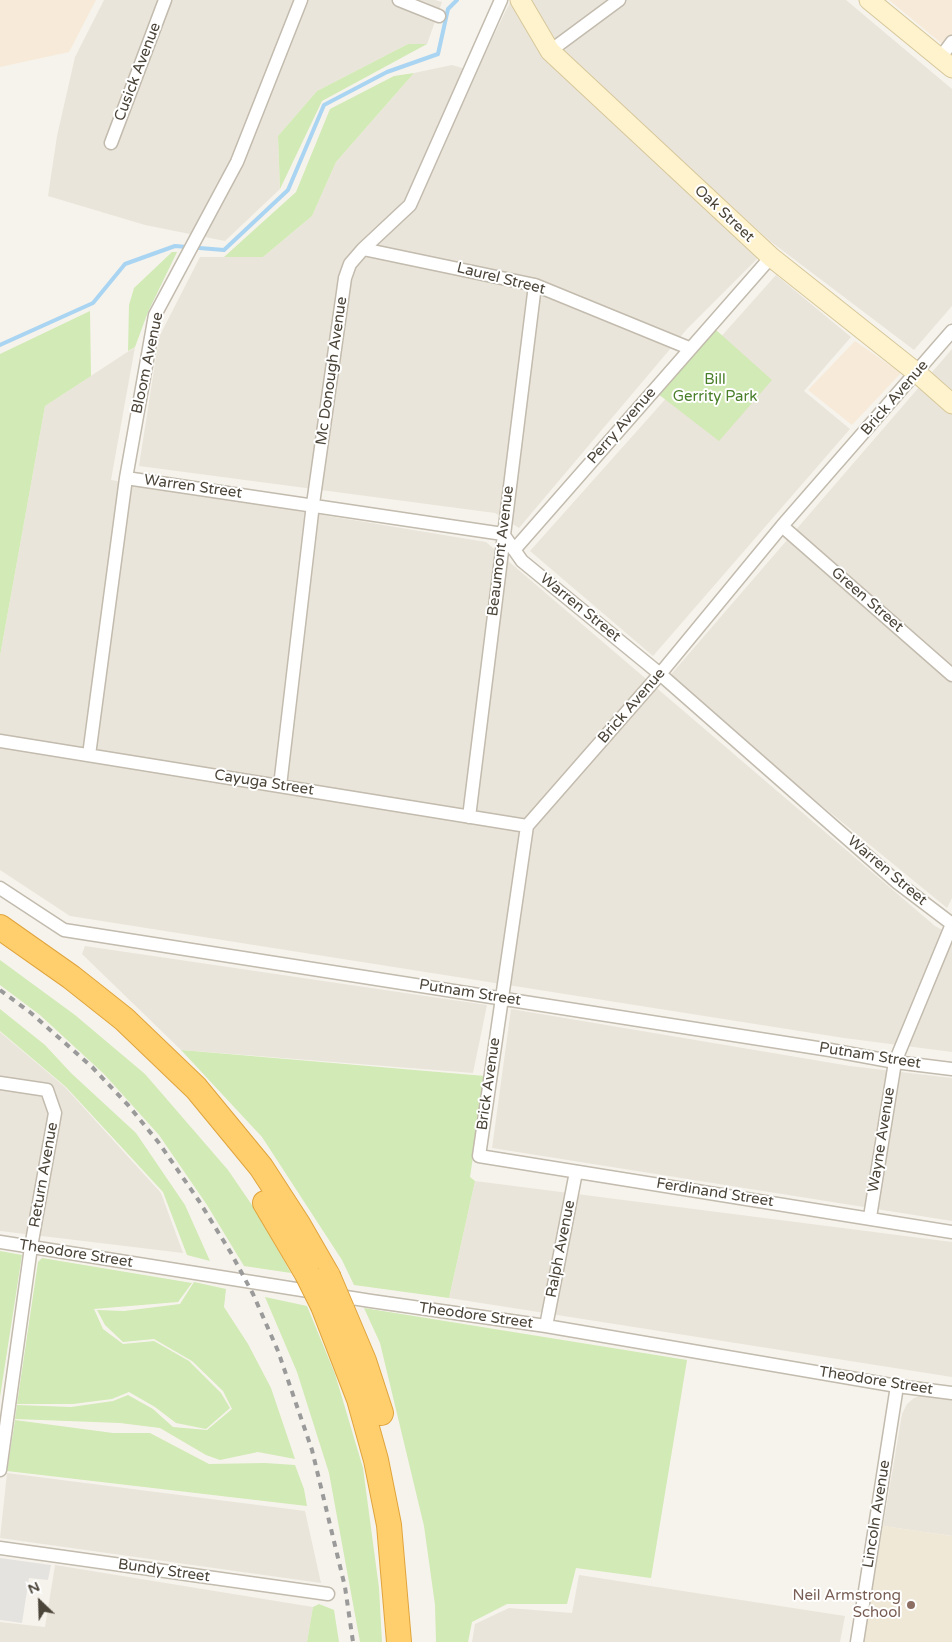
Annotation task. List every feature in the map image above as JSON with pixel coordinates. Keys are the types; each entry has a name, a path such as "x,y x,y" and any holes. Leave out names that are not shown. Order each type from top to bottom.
{"highway":[{"path":"0,927 71,977 124,1019 196,1088 261,1167 298,1224 317,1275 369,1378 392,1457 405,1523 415,1642"},
{"path":"0,947 54,984 113,1031 184,1099 247,1177 317,1275"},
{"path":"333,1307 376,1460 389,1525 399,1642"}],"street":[{"name":"Cusick Avenue","path":"111,143 165,0"},
{"name":"Bloom Avenue","path":"89,755 126,478 156,314 237,162 302,0"},
{"path":"399,0 439,16"},
{"name":"Mc Donough Avenue","path":"280,786 313,504 345,278 350,264 363,249 410,205 501,0"},
{"name":"Oak Street","path":"520,0 550,51 771,258 917,373 952,404"},
{"path":"550,51 620,0"},
{"path":"869,0 946,63 952,42"},
{"name":"Laurel Street","path":"363,249 535,285 689,348"},
{"name":"Perry Avenue","path":"514,550 689,348 771,258"},
{"name":"Beaumont Avenue","path":"469,817 535,285"},
{"name":"Brick Avenue","path":"479,1156 527,826 660,674 782,526 952,331"},
{"name":"Warren Street","path":"126,478 313,504 503,534 522,561 660,674 898,883 952,924"},
{"name":"Green Street","path":"782,526 952,675"},
{"name":"Cayuga Street","path":"0,741 527,826"},
{"name":"Putnam Street","path":"0,888 64,930 502,998 895,1062 952,1069"},
{"name":"Wayne Avenue","path":"870,1217 895,1062 952,924"},
{"name":"Return Avenue","path":"0,1083 47,1090 55,1113 31,1247 0,1470"},
{"name":"Ferdinand Street","path":"479,1156 870,1217 952,1232"},
{"name":"Ralph Avenue","path":"546,1326 576,1172"},
{"name":"Theodore Street","path":"0,1242 352,1298 546,1326 897,1386 952,1393"},
{"name":"Lincoln Avenue","path":"856,1642 897,1386"},
{"name":"Bundy Street","path":"0,1548 328,1594"}],"shaded area":[{"path":"0,0 96,0 69,52 0,67"},
{"path":"104,0 435,0 442,2 427,44 408,44 317,91 278,136 280,189 225,241 145,225 48,196 57,136 75,57"},
{"path":"531,0 846,0 952,89 952,306 914,350 770,241 565,55"},
{"path":"889,0 952,0 952,52"},
{"path":"510,2 544,56 760,256 687,329 519,528 495,513 139,466 159,337 200,257 263,257 312,216 336,162 414,73 452,65 476,72"},
{"path":"776,275 851,337 804,391 850,429 653,656 530,551"},
{"path":"855,341 901,373 852,425 808,390"},
{"path":"135,347 111,480 486,542 935,926 952,935 952,1052 844,1038 70,916 0,870 0,656 45,406"},
{"path":"952,349 952,898 947,908 667,679"},
{"path":"85,946 487,1005 473,1073 181,1050 82,954"},
{"path":"511,1009 850,1066 952,1078 952,1221 492,1148"},
{"path":"0,1032 65,1087 161,1193 183,1253 0,1231"},
{"path":"475,1181 952,1242 952,1377 449,1298"},
{"path":"922,1395 952,1398 952,1536 883,1526 902,1414 907,1404 914,1398"},
{"path":"7,1473 305,1511 321,1583 0,1538"},
{"name":"Neil Armstrong School","path":"883,1526 952,1536 952,1642 863,1642"},
{"path":"0,1558 51,1565 48,1580 29,1578 22,1623 0,1620"},
{"path":"55,1565 313,1607 307,1642 0,1642 0,1622 45,1627"},
{"path":"579,1575 845,1616 840,1642 472,1642 475,1624 509,1608 572,1613"}],"green space":[{"path":"408,44 427,44 322,101 280,189 278,136 317,91"},
{"path":"414,73 336,162 312,216 263,257 224,257 296,192 330,109 394,76"},
{"path":"172,252 177,252 148,312 135,347 128,351 129,305 134,288"},
{"path":"90,311 91,376 45,406 0,656 0,354"},
{"name":"Bill Gerrity Park","path":"716,330 772,380 719,441 658,394"},
{"path":"0,960 75,1015 145,1074 228,1170 254,1208 291,1273 244,1266 207,1205 159,1135 104,1074 40,1015 0,985"},
{"path":"0,1009 45,1045 71,1073 136,1133 185,1205 210,1261 187,1255 163,1192 66,1087 0,1031"},
{"path":"181,1050 485,1076 470,1177 475,1181 449,1298 354,1285 342,1260 262,1137"},
{"path":"0,1251 22,1255 0,1397"},
{"path":"42,1258 192,1283 178,1302 94,1309 103,1329 123,1344 154,1341 189,1361 221,1393 230,1408 206,1429 176,1423 155,1407 129,1392 112,1399 73,1404 17,1404 38,1262"},
{"path":"194,1282 226,1289 224,1307 248,1344 271,1388 295,1459 258,1452 220,1460 206,1455 160,1428 120,1423 15,1419 17,1405 71,1407 113,1401 128,1395 153,1409 173,1427 207,1430 232,1409 223,1391 192,1361 154,1339 123,1342 105,1325 97,1310 124,1311 180,1304"},
{"path":"265,1297 307,1306 335,1374 363,1468 379,1588 382,1642 360,1642 329,1473 297,1372"},
{"path":"364,1308 687,1360 651,1578 576,1568 567,1604 507,1604 472,1622 468,1642 436,1642 435,1605 424,1526 380,1343"},
{"path":"15,1420 113,1433 150,1433 209,1464 265,1463 295,1465 304,1489 307,1506 7,1471"},
{"path":"319,1604 334,1610 339,1642 307,1642 313,1607"}],"waterway":[{"path":"0,345 93,303 125,264 175,246 224,250 288,190 324,105 387,72 438,54 448,9 457,0"}],"railway":[{"path":"0,990 31,1013 92,1067 128,1105 159,1143 199,1201 231,1253 253,1294 278,1351 312,1450 345,1587 353,1642"}],"place":[{"name":"Neil Armstrong School","path":"911,1605"}]}
